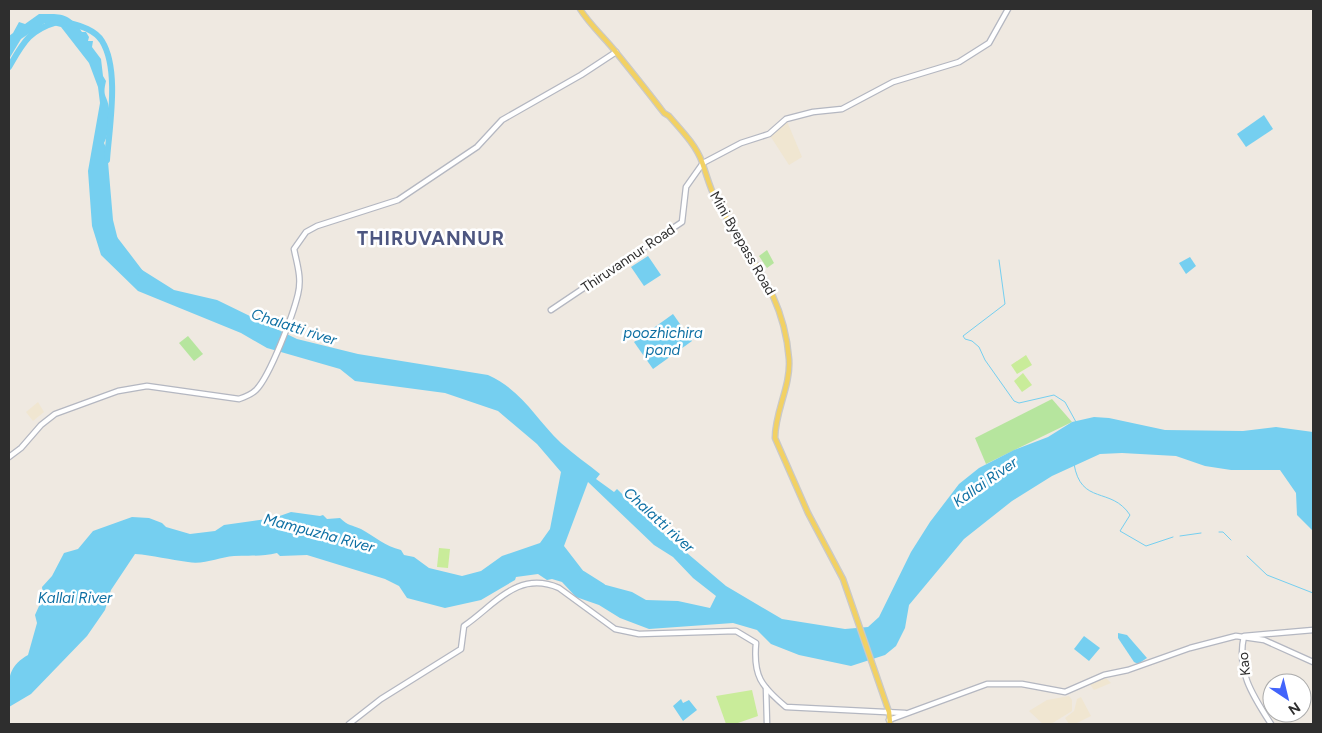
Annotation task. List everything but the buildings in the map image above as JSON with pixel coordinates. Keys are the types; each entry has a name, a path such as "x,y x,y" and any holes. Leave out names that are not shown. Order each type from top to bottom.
{"main road":[{"name":"Mini Byepass Road","path":"580,9 591,25 616,52 636,80 642,84 664,114 669,116 695,147 718,203 749,250 776,299 786,336 789,362 786,388 775,425 775,438 808,513 843,579 859,621 888,712"},
{"name":"Thiruvannur Road","path":"551,310 682,222 686,187 703,163 742,143 769,134 786,119 813,112 842,109 893,82 959,62 989,43 1008,9"},
{"path":"9,457 21,448 41,425 55,414 118,390 147,386 239,399 248,396 256,390 275,353 298,294 299,266 294,249 307,232 317,226 398,200 477,147 502,120 581,75 616,52"},
{"path":"349,724 382,699 461,649 464,626 481,614 504,592 535,583 550,584 559,588 615,629 639,634 702,630 736,631 756,643 755,665 766,688 786,707 905,713"},
{"name":"Kao","path":"1271,724 1245,681 1242,647 1244,636 1313,630"},
{"path":"888,712 889,722 905,713 987,684 1022,684 1065,692 1104,675 1128,670 1215,641 1244,636 1264,640 1313,662"},
{"path":"766,688 767,724"}],"shaded area":[{"path":"786,119 802,157 789,165 769,134"},
{"path":"38,402 44,412 33,421 26,412"},
{"path":"1106,678 1111,683 1094,690 1089,683"},
{"path":"1069,696 1072,700 1072,711 1051,724 1043,724 1029,711 1047,700"},
{"path":"1081,697 1091,716 1075,724 1069,724 1065,718 1074,711 1077,699"}],"green space":[{"path":"767,250 774,263 767,268 759,256"},
{"path":"188,336 203,354 194,361 179,343"},
{"path":"1026,355 1032,365 1017,374 1011,365"},
{"path":"1023,373 1032,385 1022,392 1014,381"},
{"path":"1052,399 1072,422 986,464 975,438"},
{"path":"439,548 450,549 448,568 437,567"},
{"path":"752,690 758,716 735,724 726,724 716,696"}],"water":[{"name":"Kallai River","path":"39,14 64,15 77,25 82,32 86,32 89,37 88,41 93,41 92,47 101,59 103,76 106,81 105,93 110,112 108,131 104,143 107,150 113,220 119,244 131,263 174,290 217,300 297,339 358,354 488,375 500,381 520,397 561,443 600,474 596,479 614,492 617,489 655,526 726,586 782,619 845,629 868,627 879,617 911,552 930,522 959,484 979,468 1014,450 1048,437 1072,422 1094,417 1109,418 1165,430 1243,431 1276,427 1313,432 1313,531 1297,515 1296,493 1280,470 1231,470 1205,466 1176,456 1122,453 1100,454 1052,476 1012,501 964,539 909,605 905,628 896,646 885,655 851,666 799,655 771,644 757,630 733,623 649,629 620,618 599,605 576,597 562,582 552,579 547,580 538,574 516,577 515,580 481,600 445,608 407,598 399,586 385,579 307,555 280,556 277,553 234,556 194,563 135,554 111,590 105,610 87,636 31,694 9,707 10,677 15,665 28,655 37,623 35,615 43,597 42,587 52,576 64,553 78,549 93,531 132,517 149,518 162,523 166,527 190,534 215,531 224,525 274,518 291,512 323,515 327,519 340,518 385,544 401,550 404,555 414,557 429,568 462,576 481,571 502,556 540,543 550,529 561,472 537,444 498,411 445,393 355,381 340,369 267,348 241,333 138,291 101,255 92,226 88,171 100,103 98,87 89,63 61,27 45,23 21,39 9,59 9,36 13,33 19,22 25,24","holes":["588,482 654,545 673,557 693,578 716,596 710,608 678,601 646,600 632,592 591,581 564,546"]},
{"path":"1264,115 1273,129 1246,147 1237,134"},
{"path":"648,256 661,275 644,286 631,267"},
{"path":"1190,257 1196,266 1186,274 1179,263"},
{"name":"poozhichira pond","path":"673,314 692,341 653,369 634,342"},
{"path":"1118,633 1127,635 1147,658 1138,664 1134,662 1118,638"},
{"path":"1084,636 1100,648 1089,661 1074,649"},
{"path":"681,699 683,703 689,700 697,710 683,721 673,706"}],"waterway":[{"name":"Chalatti river","path":"9,67 18,51 33,33 57,22"},
{"name":"Chalatti river","path":"69,23 92,31 99,37 111,67 112,99 107,160"},
{"name":"Chalatti river","path":"114,238 140,272"},
{"path":"999,260 1005,304 963,336 979,347 985,360 1014,401 1019,403 1054,395 1065,402 1076,422"},
{"path":"1074,464 1083,486 1114,501 1122,506 1130,515 1120,531 1146,546 1173,537"},
{"path":"1219,532 1223,532 1231,540"},
{"path":"1180,536 1201,533"},
{"path":"1247,556 1267,575 1313,593"},
{"name":"Mampuzha River","path":"583,574 602,586"}],"district":[{"name":"THIRUVANNUR","path":"431,238"}]}
